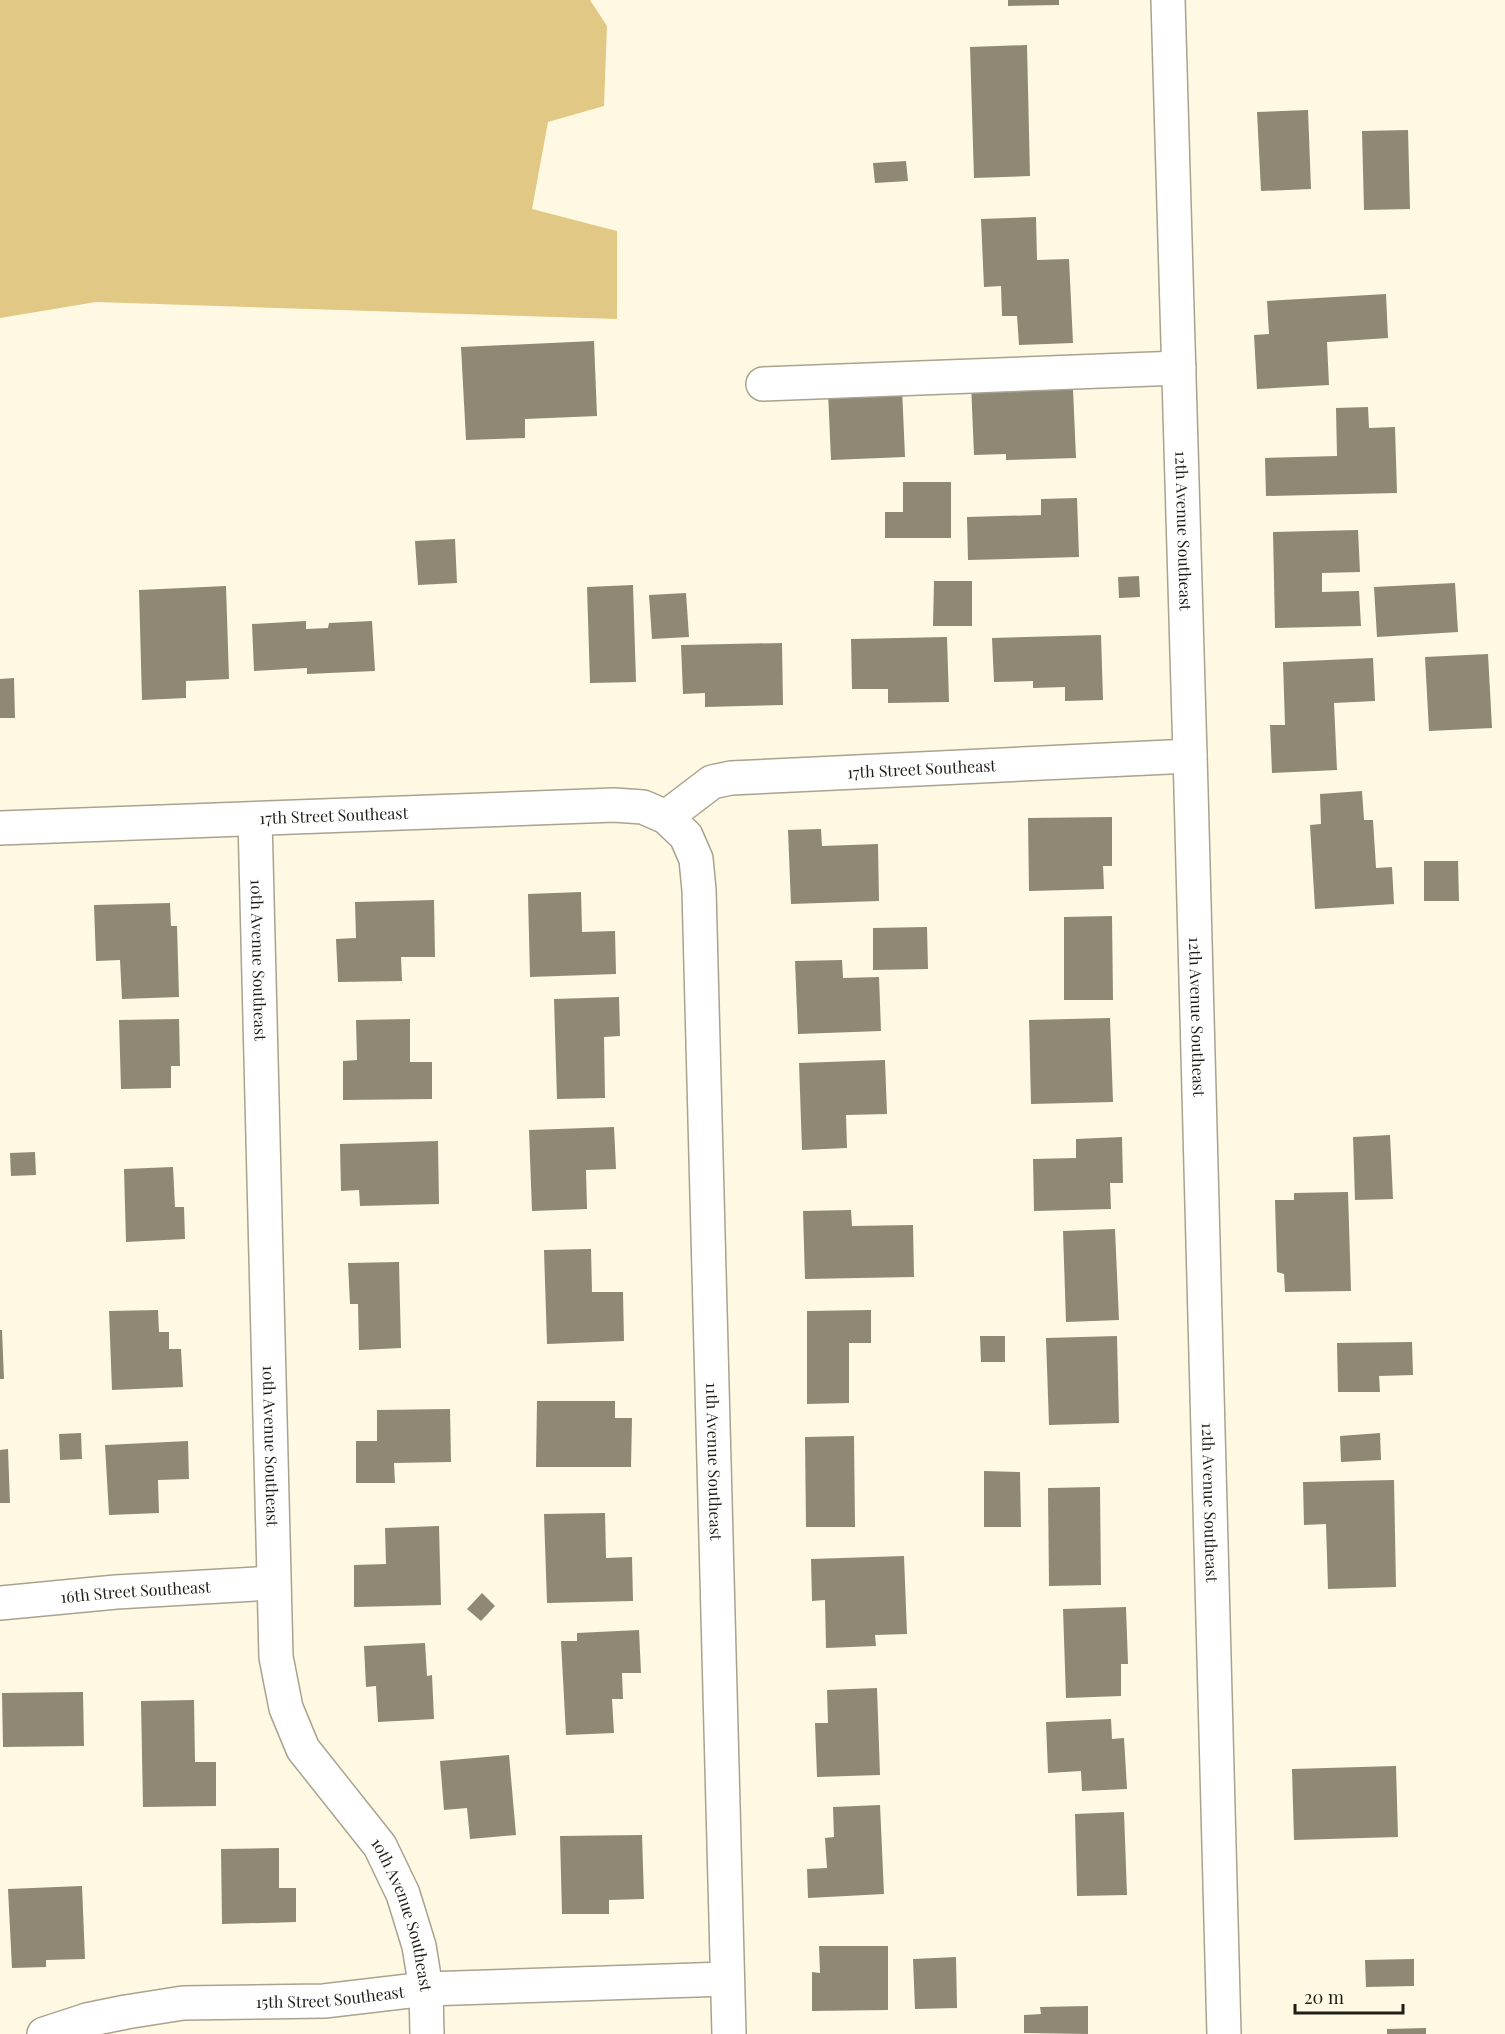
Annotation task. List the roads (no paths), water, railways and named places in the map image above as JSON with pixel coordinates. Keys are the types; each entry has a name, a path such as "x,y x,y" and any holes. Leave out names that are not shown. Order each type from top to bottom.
{"street":[{"name":"12th Avenue Southeast","path":"1168,0 1224,2034"},
{"path":"762,384 1179,368"},
{"name":"17th Street Southeast","path":"666,817 711,782 731,778 1190,756"},
{"name":"17th Street Southeast","path":"0,828 614,805 643,807 666,817 686,836 696,859 699,890"},
{"name":"10th Avenue Southeast","path":"255,819 272,1583 276,1657 286,1708 303,1749 380,1846 404,1894 419,1946 426,1989 427,2034"},
{"name":"11th Avenue Southeast","path":"699,890 729,2034"},
{"name":"16th Street Southeast","path":"0,1603 116,1592 272,1583"},
{"name":"15th Street Southeast","path":"44,2034 87,2020 183,2003 324,2001 426,1989 726,1979"}]}
